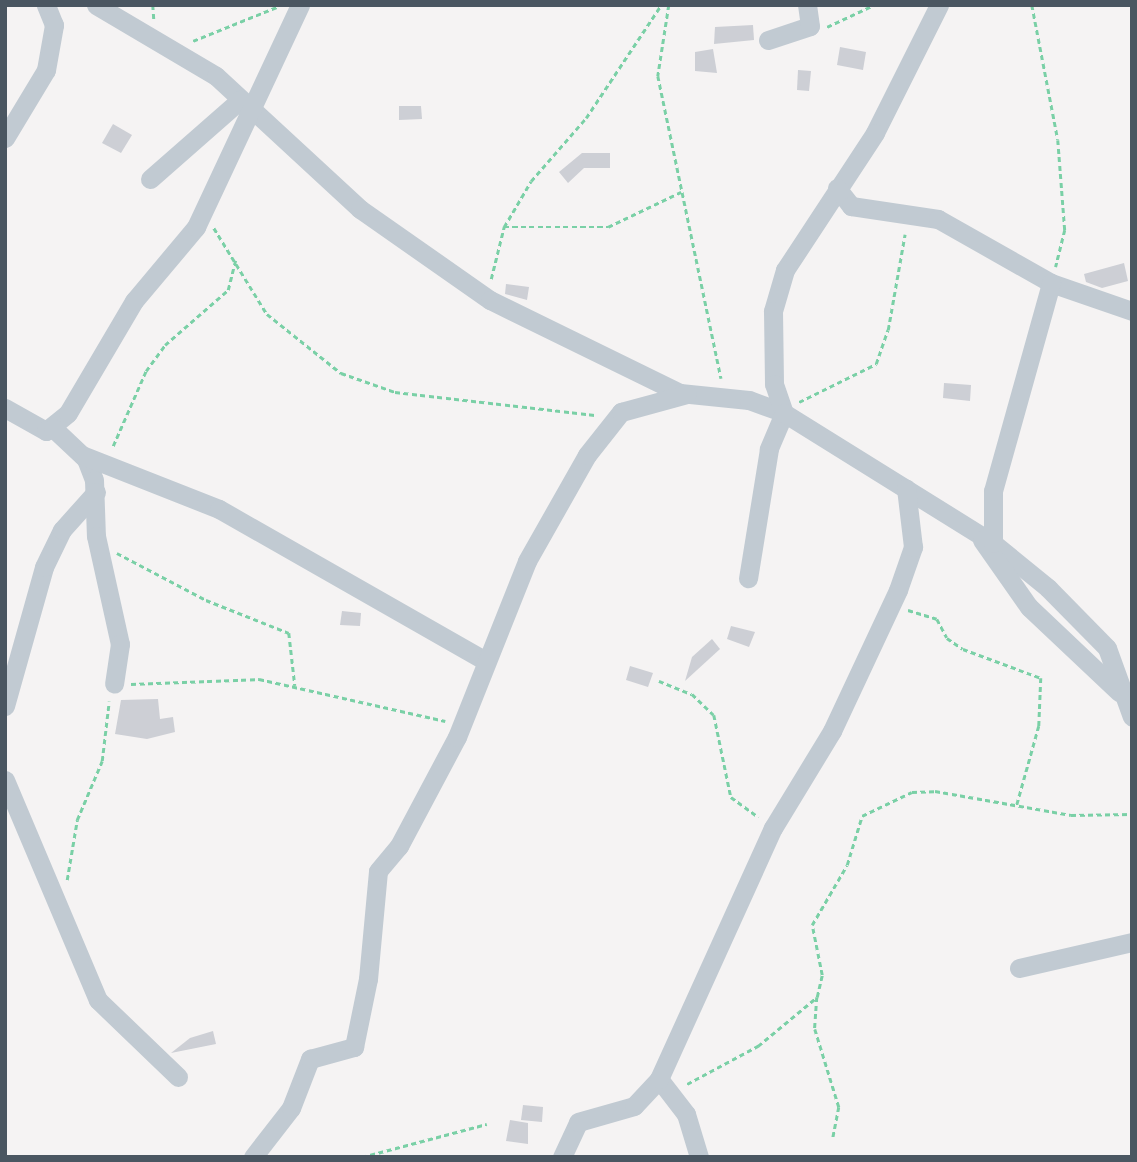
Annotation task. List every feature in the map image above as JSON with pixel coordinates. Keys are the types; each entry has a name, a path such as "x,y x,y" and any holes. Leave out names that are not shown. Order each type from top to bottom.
{"street":[{"path":"5,138 46,70 54,25 46,5"},
{"path":"96,5 170,47 245,106 377,223 490,300 689,394 724,401 749,400 784,413 987,541 1096,634 1107,648 1118,692 1132,717"},
{"path":"5,408 46,430 53,428 141,291 187,243 203,213 245,106 300,5"},
{"path":"768,40 810,26 807,5"},
{"path":"748,578 769,449 784,413 770,357 779,284 837,188 875,133 939,5"},
{"path":"150,179 245,106"},
{"path":"837,188 851,206 938,219 1053,284 1132,312"},
{"path":"1053,284 993,491 987,541 1029,607 1118,692"},
{"path":"253,1157 291,1108 310,1059 354,1047 368,979 378,871 399,846 462,725 485,661 527,561 616,416 689,394"},
{"path":"53,428 82,455 96,492 98,545 120,645 114,684"},
{"path":"82,455 105,461 219,509 485,661"},
{"path":"562,1157 578,1122 634,1106 659,1079 776,823 832,731 892,604 913,547 905,488"},
{"path":"5,706 44,567 62,530 96,492"},
{"path":"5,780 98,1000 178,1077"},
{"path":"1019,968 1132,942"},
{"path":"659,1079 675,1097 699,1157"}],"path":[{"path":"170,47 283,5"},
{"path":"490,300 504,227 661,5"},
{"path":"669,5 658,76 681,192 715,327 724,401"},
{"path":"810,26 844,23 874,5"},
{"path":"1032,5 1056,122 1065,216 1053,284"},
{"path":"504,227 608,227 681,192"},
{"path":"203,213 236,258 267,314 341,373 395,392 561,415 616,416"},
{"path":"784,413 876,364 905,248 905,216"},
{"path":"105,461 146,371 164,345 228,290 236,258"},
{"path":"98,545 206,600 289,633 295,686"},
{"path":"892,604 937,619 947,638 963,649 1041,678 1038,726 1017,805"},
{"path":"68,885 70,848 99,770 114,684 247,678 295,686 462,725"},
{"path":"659,681 692,694 708,709 733,801 776,823"},
{"path":"833,1137 839,1107 815,1029 817,997 822,975 812,925 846,865 862,816 912,792 1017,805 1071,815 1132,814"},
{"path":"675,1097 694,1077 758,1046 817,997"},
{"path":"362,1157 487,1124"}],"building":[{"path":"753,25 754,40 714,44 715,27"},
{"path":"840,47 866,52 863,70 837,65"},
{"path":"713,49 717,73 695,71 695,52"},
{"path":"798,70 811,71 809,91 797,90"},
{"path":"399,106 421,106 422,119 399,120"},
{"path":"113,124 132,135 121,153 102,143"},
{"path":"582,153 610,153 610,168 584,168 568,183 559,172"},
{"path":"1124,263 1128,281 1102,288 1086,282 1084,274"},
{"path":"506,284 529,287 527,300 505,294"},
{"path":"944,383 971,385 970,401 943,398"},
{"path":"342,611 361,613 360,626 340,625"},
{"path":"731,626 755,632 749,647 727,639"},
{"path":"712,639 720,649 685,681 692,657"},
{"path":"630,666 653,673 648,687 626,680"},
{"path":"158,699 160,719 173,717 175,732 147,739 115,734 121,700"},
{"path":"213,1031 216,1044 171,1053 190,1038"},
{"path":"523,1105 543,1107 542,1122 521,1120"},
{"path":"510,1120 528,1123 528,1144 506,1141"}]}
